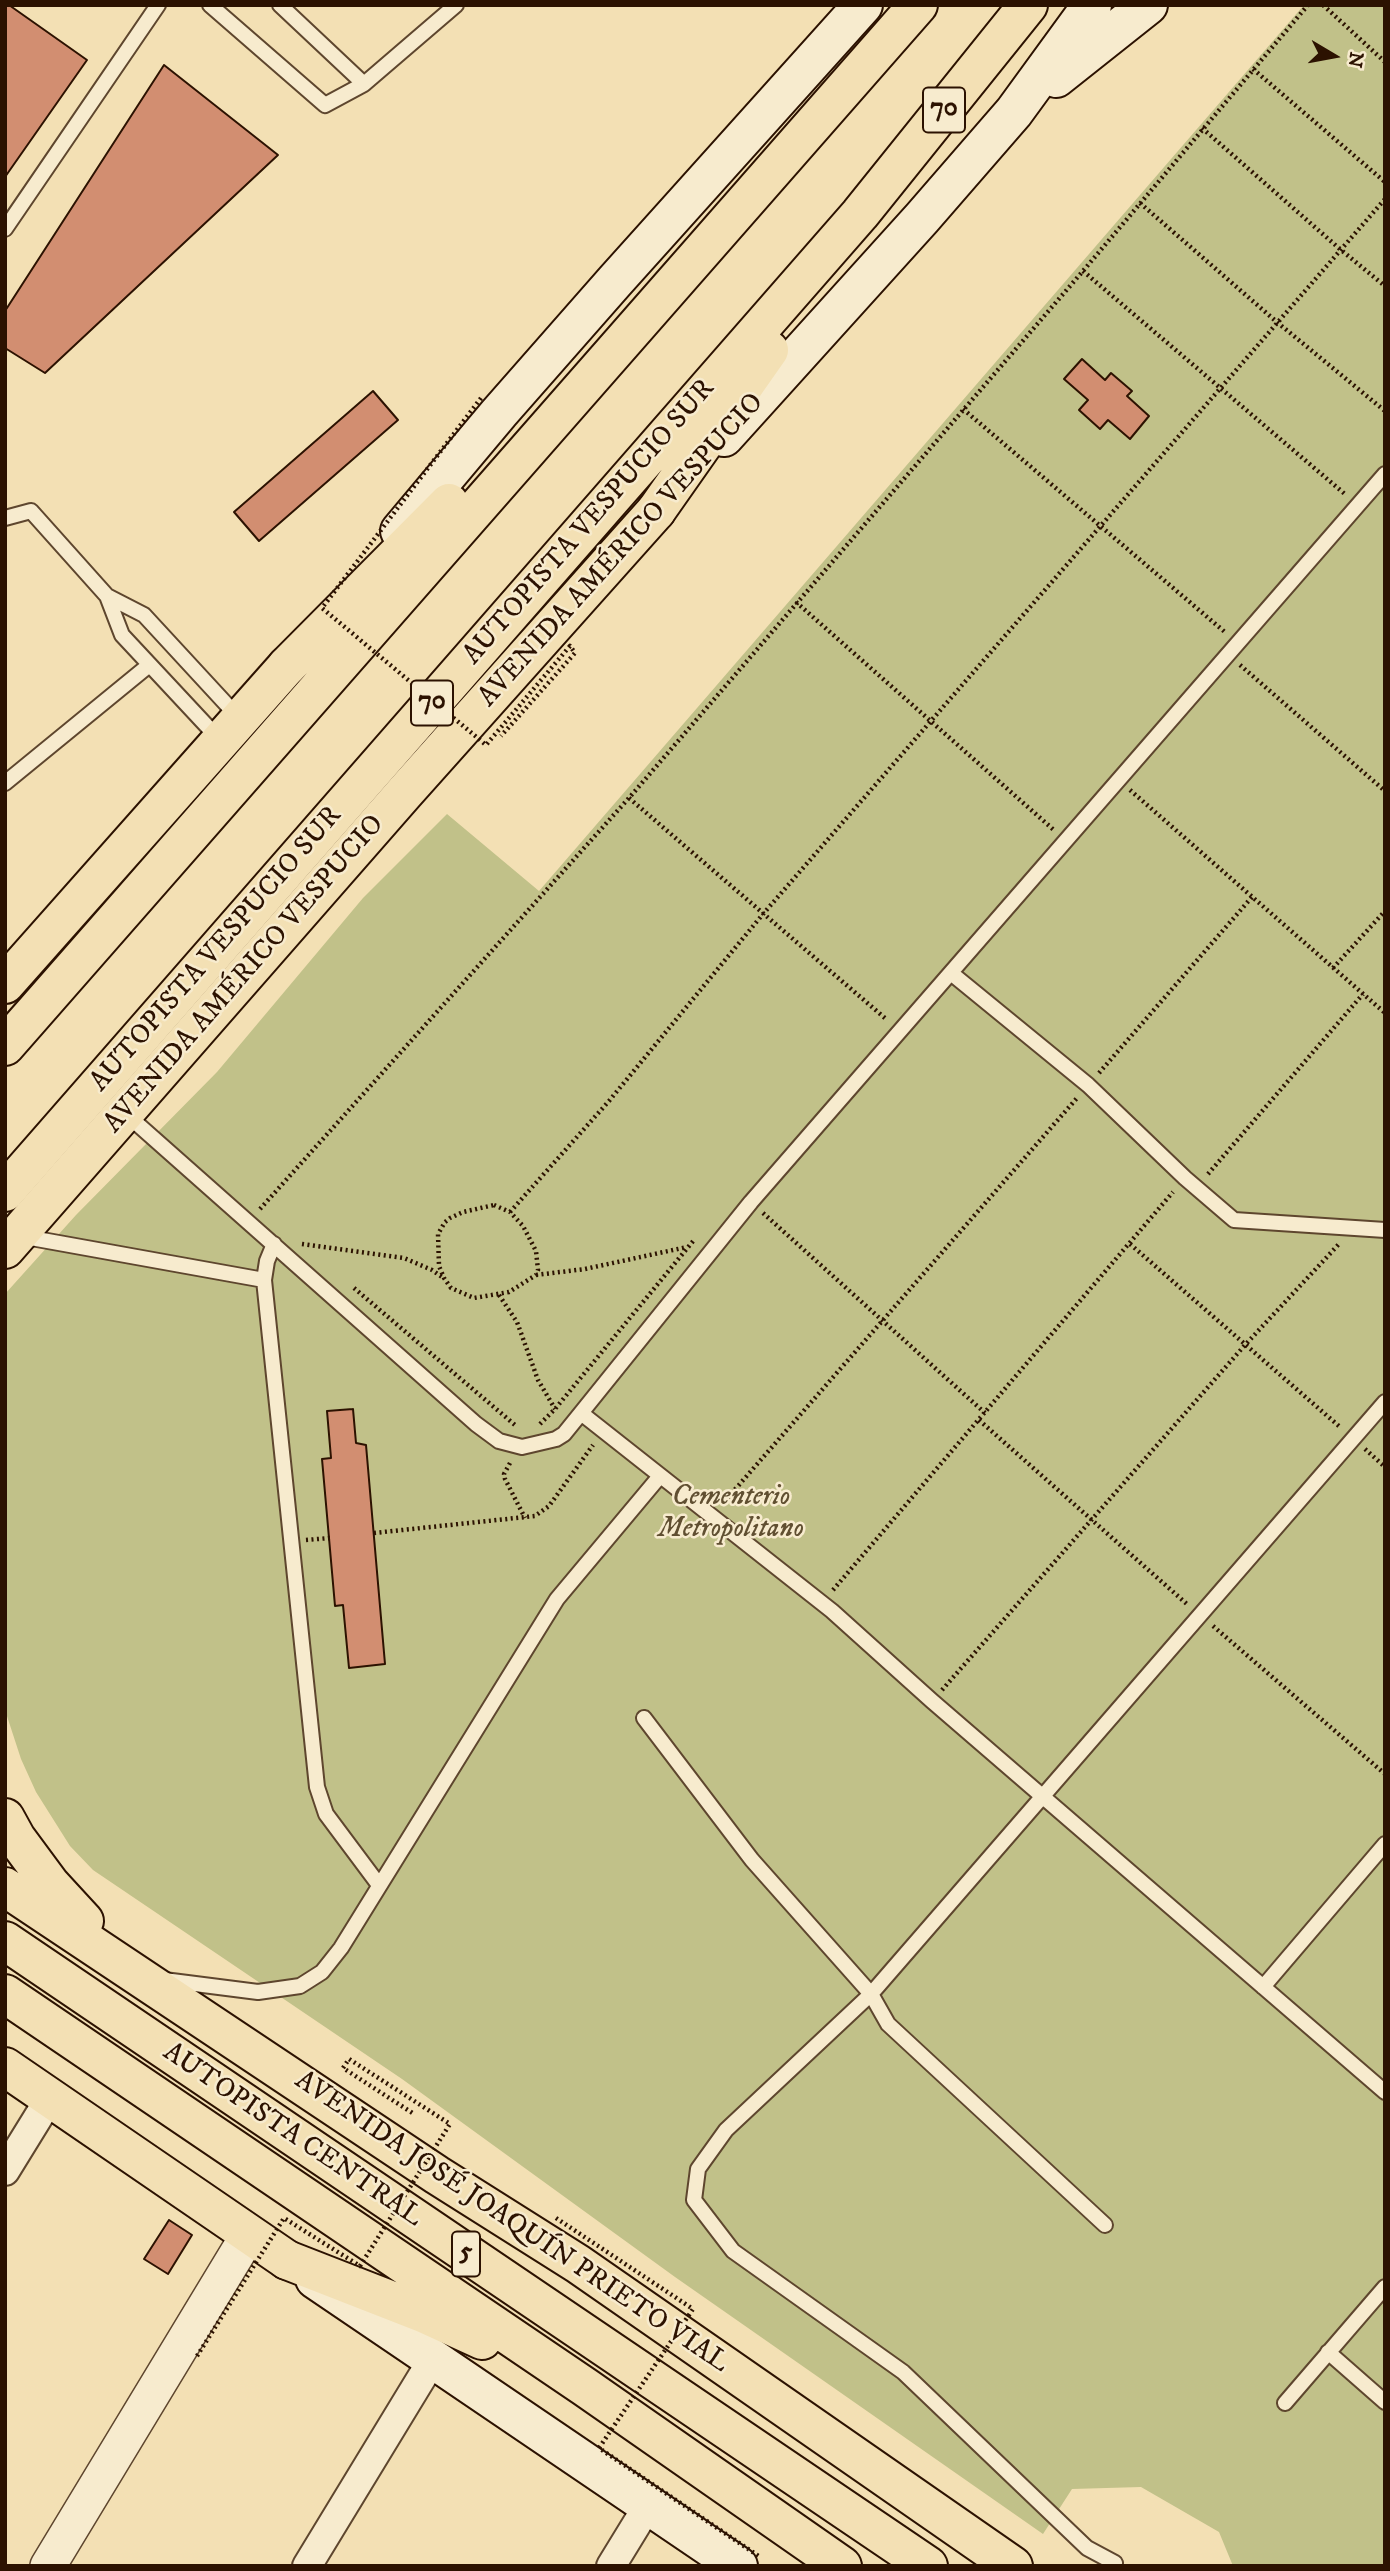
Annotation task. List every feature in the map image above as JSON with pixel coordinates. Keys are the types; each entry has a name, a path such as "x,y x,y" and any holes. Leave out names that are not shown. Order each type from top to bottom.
{"main road":[{"path":"812,61 846,5"},
{"path":"5,984 287,666 499,413 863,5"},
{"path":"5,1046 918,5"},
{"name":"AUTOPISTA VESPUCIO SUR","path":"5,1192 860,214 1028,5"},
{"name":"AVENIDA AMÉRICO VESPUCIO","path":"11,1242 405,792 914,227 1014,112 1092,5"},
{"path":"1014,112 1148,5"},
{"path":"656,511 860,214"},
{"path":"287,666 493,460 619,344"},
{"path":"5,1818 16,1838 72,1910 144,1977"},
{"name":"AVENIDA JOSÉ JOAQUÍN PRIETO VIAL","path":"5,1886 437,2175 578,2264 1013,2566"},
{"name":"AUTOPISTA CENTRAL","path":"5,1941 928,2566"},
{"name":"AUTOPISTA CENTRAL","path":"5,1994 585,2387 842,2566"},
{"path":"5,2067 649,2504 749,2561"},
{"path":"287,2260 423,2313 585,2387"}],"street":[{"path":"5,2171 50,2098"},
{"path":"48,2566 249,2234"},
{"path":"307,2566 433,2359"},
{"path":"611,2566 649,2504"}],"lane":[{"path":"5,229 158,5"},
{"path":"210,5 325,105 364,84 456,5"},
{"path":"280,5 364,84"},
{"path":"125,1113 475,1424 499,1441 522,1447 556,1439 564,1434 751,1202 1385,474"},
{"path":"5,517 31,510 107,596 122,635 148,666 230,730"},
{"path":"107,596 144,615 230,730"},
{"path":"8,774 148,666"},
{"path":"951,973 1088,1085 1185,1178 1234,1220 1385,1230"},
{"path":"11,1242 264,1280"},
{"path":"274,1244 267,1261 264,1280 317,1787 326,1814 379,1885"},
{"path":"1115,2563 1087,2548 902,2372 733,2251 694,2200 698,2169 726,2130 872,1994 1385,1402"},
{"path":"581,1413 821,1604 1385,2092"},
{"path":"144,1977 249,1992 285,1990 313,1980 329,1965 557,1599 660,1476"},
{"path":"644,1718 752,1860 872,1994 888,2024 1105,2225"},
{"path":"1263,1987 1385,1844"},
{"path":"1285,2403 1385,2287"},
{"path":"1328,2352 1385,2402"}],"path":[{"path":"244,1217 257,1212 629,798 1308,5"},
{"path":"1323,5 1385,62"},
{"path":"1253,69 1385,182"},
{"path":"1202,128 1385,286"},
{"path":"510,1212 610,1101 763,914 1385,200"},
{"path":"1140,203 1278,323 1385,411"},
{"path":"1083,271 1358,505"},
{"path":"481,398 322,608 486,745 570,646 575,653 501,736"},
{"path":"963,409 1100,526 1385,791"},
{"path":"796,601 1066,840"},
{"path":"1118,780 1385,1013"},
{"path":"629,798 900,1031"},
{"path":"711,1516 1252,897"},
{"path":"1333,968 1385,911"},
{"path":"1196,1188 1363,994"},
{"path":"821,1604 1185,1178"},
{"path":"751,1202 985,1413"},
{"path":"444,1278 439,1266 437,1247 438,1234 445,1222 463,1212 494,1205 510,1212 523,1226 531,1240 538,1265 536,1275"},
{"path":"932,1701 1245,1345 1354,1228"},
{"path":"291,1236 313,1253"},
{"path":"536,1427 555,1409 697,1237"},
{"path":"302,1244 404,1258 432,1269 452,1288 474,1298 509,1292 536,1275 585,1269 688,1247"},
{"path":"1130,1244 1385,1467"},
{"path":"353,1287 521,1428"},
{"path":"499,1295 517,1322 538,1380 555,1409"},
{"path":"979,1420 1385,1774"},
{"path":"374,1533 535,1516 549,1506 584,1459 600,1430"},
{"path":"522,1447 504,1474 524,1518"},
{"path":"197,2356 284,2218 360,2266 450,2124 349,2059 344,2068 414,2114"},
{"path":"556,2218 693,2309 599,2448 749,2561"}],"green space":[{"name":"Cementerio Metropolitano","path":"1304,5 1385,5 1385,2566 1233,2566 1219,2532 1141,2487 1072,2489 1043,2534 675,2277 402,2079 93,1870 70,1846 36,1792 21,1759 5,1710 5,1294 76,1215 217,1072 363,898 447,814 539,891"}],"building":[{"path":"5,5 9,5 87,60 5,177"},
{"path":"164,65 278,155 45,373 5,348 5,311"},
{"path":"1082,359 1105,380 1111,373 1132,391 1127,396 1149,416 1130,439 1108,420 1100,429 1079,410 1088,400 1064,379"},
{"path":"373,391 398,420 259,541 234,512"},
{"path":"353,1409 356,1443 366,1445 385,1664 349,1668 343,1605 335,1606 322,1459 331,1458 327,1411"},
{"path":"169,2220 192,2235 168,2274 144,2259"}]}
